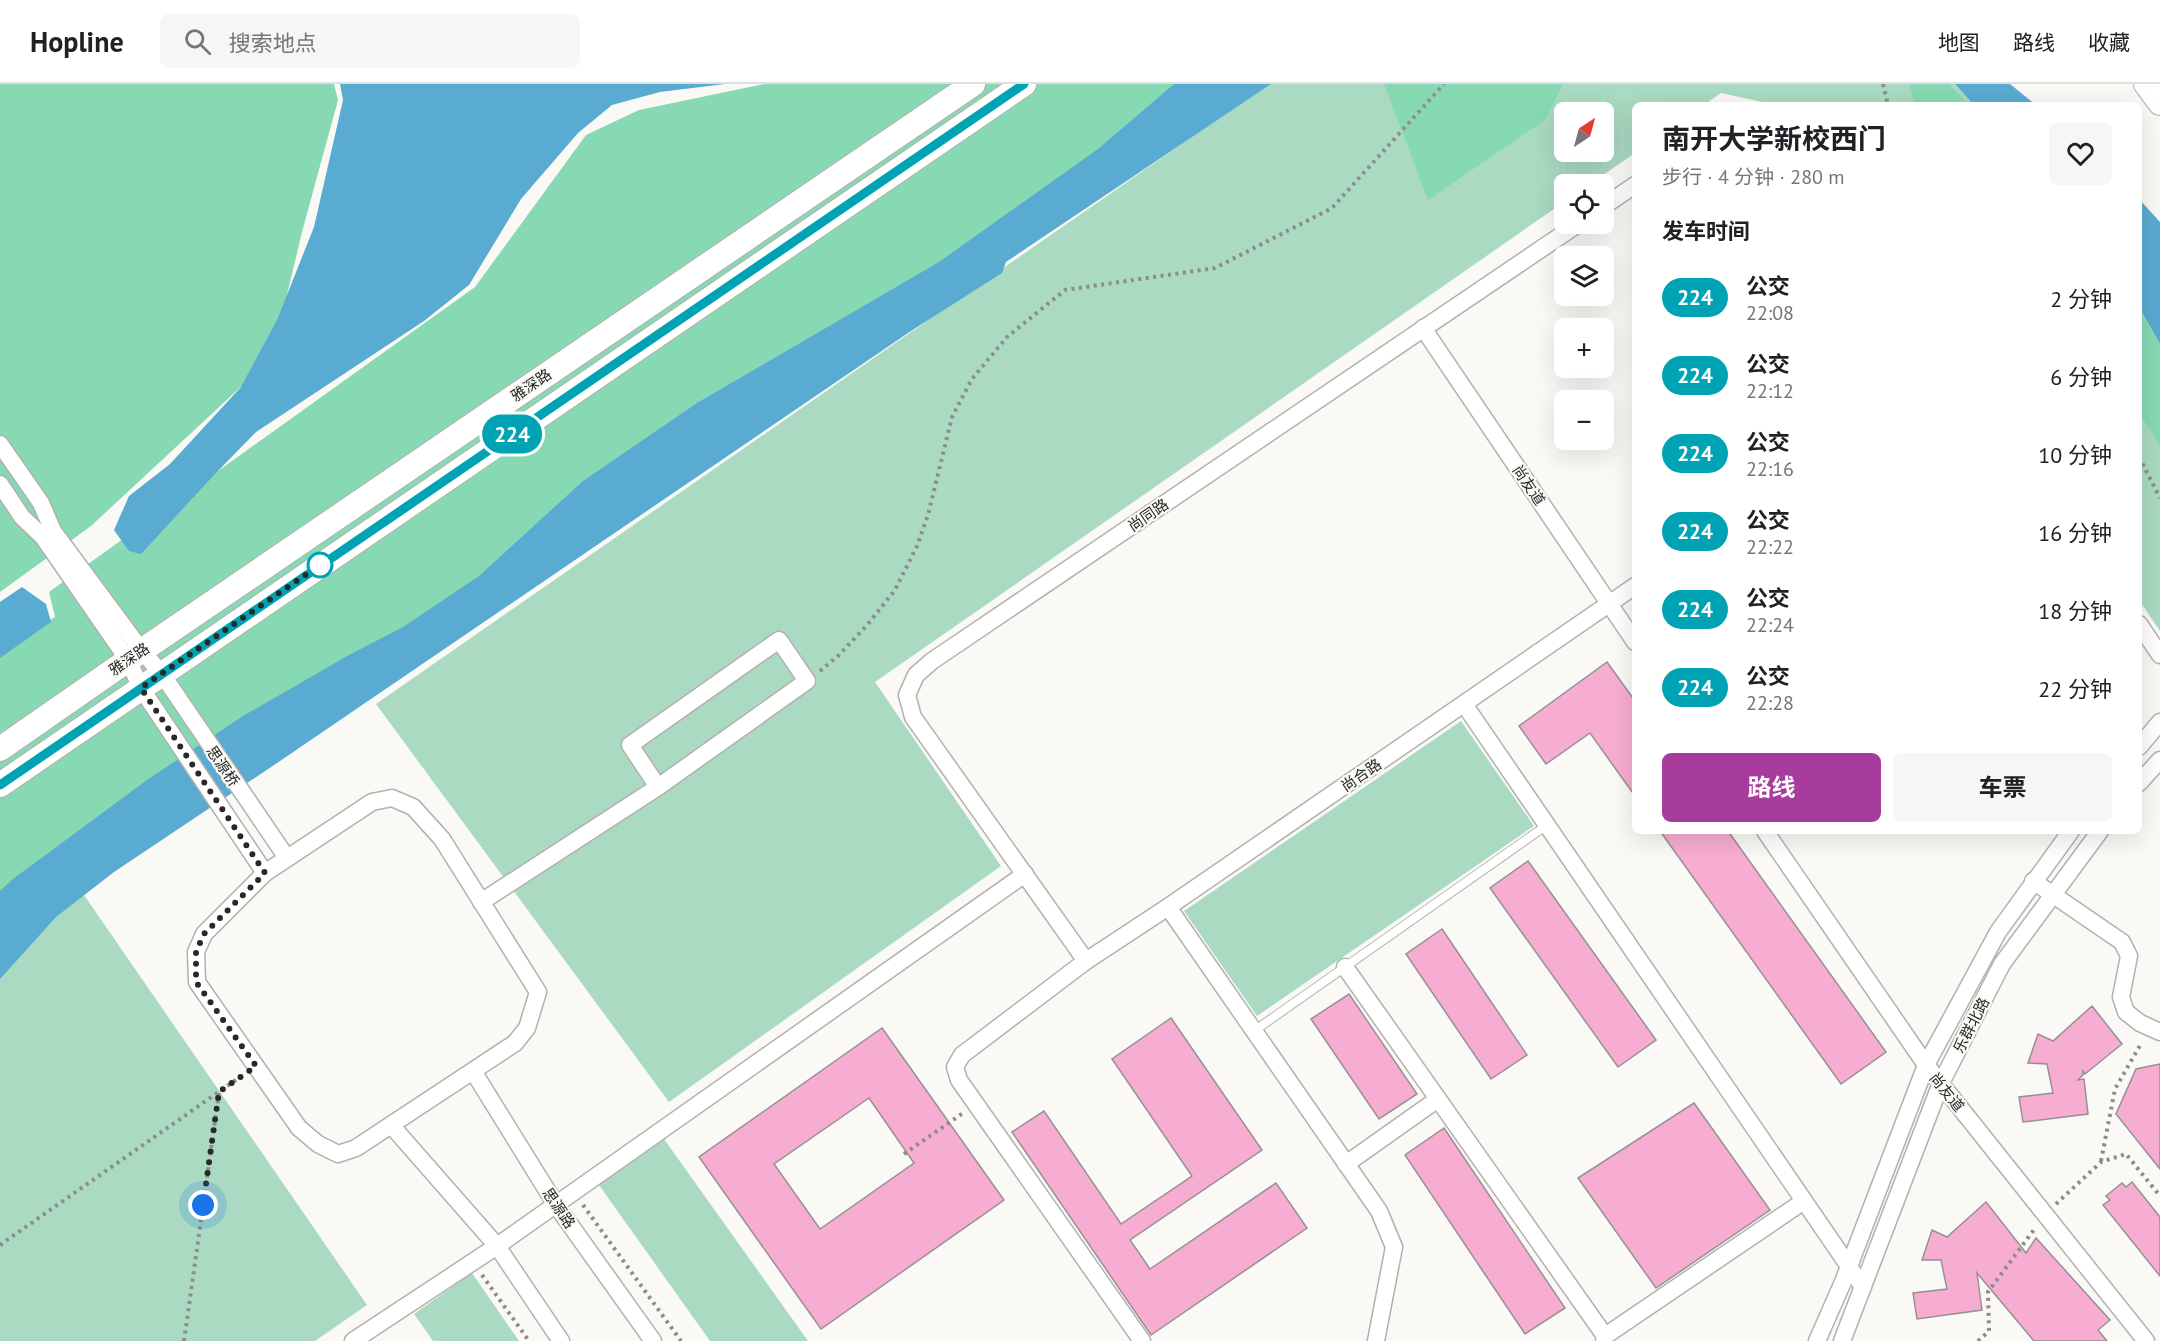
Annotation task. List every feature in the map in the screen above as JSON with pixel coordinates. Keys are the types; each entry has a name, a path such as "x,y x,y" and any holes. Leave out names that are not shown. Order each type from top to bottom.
{"main road":[{"name":"雅深路","path":"0,749 973,84"},
{"name":"雅深路","path":"0,785 1024,84"},
{"path":"2146,84 2160,103"}],"street":[{"path":"1614,199 1632,187"},
{"name":"尚同路","path":"1086,961 913,717 907,695 916,675 932,661 1563,234"},
{"name":"尚友道","path":"1423,328 1632,637"},
{"path":"0,444 41,503 53,531 135,655"},
{"path":"0,484 22,517 42,537 135,655"},
{"name":"尚合路","path":"976,1104 959,1080 955,1067 962,1055 1086,961 1168,908 1632,588"},
{"path":"2142,628 2160,655"},
{"path":"481,902 658,787 807,681 779,640 630,745 658,787"},
{"name":"思源桥","path":"135,655 162,674 286,858"},
{"name":"思源桥","path":"135,655 141,688 265,873"},
{"path":"1464,704 1863,1287"},
{"path":"2142,743 2160,722"},
{"path":"2142,780 2160,760"},
{"path":"392,798 413,807 442,839 538,992 527,1028 515,1043 356,1148 338,1154 318,1144 300,1128 196,982 196,952 204,934 265,873 286,858 372,802 392,798"},
{"name":"尚友道","path":"1767,834 1926,1065 2146,1341"},
{"name":"乐群北路","path":"1817,1341 1926,1065 1998,932 2069,834"},
{"name":"乐群北路","path":"1842,1341 1941,1083 2002,964 2098,834"},
{"path":"353,1341 556,1205 1025,874"},
{"path":"2033,881 2122,942 2129,956 2121,998 2126,1012 2155,1031"},
{"path":"1168,908 1379,1211 1394,1246 1376,1341"},
{"path":"1345,967 1605,1339 1804,1201"},
{"name":"思源路","path":"474,1071 556,1205 653,1341"},
{"path":"1346,1164 1438,1099"},
{"path":"976,1104 1142,1341"},
{"path":"391,1125 497,1246 561,1341"}],"lane":[{"path":"1254,1031 1547,825"}],"path":[{"path":"807,681 839,655 895,590 917,546 928,515 952,417 972,379 1007,337 1065,290 1215,268 1332,208 1444,84"},
{"path":"1883,84 1887,102"},
{"path":"2142,463 2160,498"},
{"path":"2101,1162 2115,1089 2155,1031"},
{"path":"0,1245 256,1066"},
{"path":"184,1341 219,1092"},
{"path":"904,1154 976,1104"},
{"path":"1978,1341 1989,1331 1988,1292 2045,1214 2101,1162 2126,1154 2160,1196"},
{"path":"574,1192 681,1341"},
{"path":"473,1262 529,1341"}],"green space":[{"path":"0,84 334,84 338,100 302,232 272,358 91,526 0,592"},
{"path":"764,84 1221,84 0,915 0,649 55,617 49,592 475,287 586,135 639,110"},
{"path":"1268,84 1962,84 1978,102 1762,102 1721,93 1708,102 1632,102 1632,155 1605,174 1554,174 1554,209 875,682 1001,866 669,1102 376,704"},
{"path":"1384,84 1563,84 1545,120 1428,200"},
{"path":"1909,84 1949,84 1966,102 1914,102"},
{"path":"2142,302 2160,330 2160,631 2142,604"},
{"path":"2142,315 2160,345 2160,448 2142,418"},
{"path":"1461,721 1534,826 1257,1016 1184,911"},
{"path":"84,895 367,1305 315,1341 0,1341 0,955"},
{"path":"664,1139 808,1341 710,1341 599,1185"},
{"path":"472,1273 519,1341 433,1341 414,1314"}],"water":[{"path":"340,84 725,84 660,92 612,105 578,133 521,199 469,285 424,321 256,432 141,554 129,551 114,530 129,496 170,464 241,387 277,320 314,227 343,100"},
{"path":"1174,84 1271,84 1006,262 1002,273 911,331 114,872 56,917 0,979 0,891 13,879 147,780 243,716 403,627 479,576 583,481 697,403 939,262 1098,149"},
{"path":"1955,84 2010,84 2032,102 1971,102"},
{"path":"2142,202 2160,222 2160,344 2142,312"},
{"path":"22,587 46,604 51,622 0,658 0,602"}],"building":[{"path":"1607,662 1632,697 1632,792 1590,733 1546,764 1519,726"},
{"path":"1662,834 1730,834 1886,1052 1841,1084"},
{"path":"1528,861 1656,1040 1618,1067 1490,888"},
{"path":"1442,929 1527,1055 1491,1079 1406,954"},
{"path":"1349,994 1417,1094 1379,1119 1311,1019"},
{"path":"2092,1006 2122,1044 2085,1074 2083,1071 2083,1075 2078,1080 2084,1079 2088,1114 2023,1122 2019,1097 2053,1093 2047,1064 2028,1063 2038,1034 2053,1041"},
{"path":"1171,1018 1262,1150 1130,1240 1150,1269 1276,1183 1307,1228 1151,1335 1012,1132 1044,1111 1121,1224 1192,1176 1112,1059"},
{"path":"882,1028 1004,1200 821,1329 699,1157","holes":["869,1098 914,1163 820,1229 774,1164"]},
{"path":"2160,1064 2160,1169 2116,1114 2136,1069"},
{"path":"1694,1103 1770,1210 1656,1288 1578,1178"},
{"path":"1444,1128 1565,1308 1525,1334 1405,1155"},
{"path":"2132,1182 2160,1217 2160,1276 2103,1205 2110,1200 2106,1196 2122,1183 2126,1187"},
{"path":"1986,1202 2026,1253 2036,1238 2110,1320 2098,1330 2107,1341 2034,1341 1977,1273 1982,1310 1917,1319 1913,1293 1947,1289 1941,1260 1922,1260 1932,1230 1947,1237"}],"bus line":[{"name":"224","path":"0,785 1024,84"}],"route":[{"path":"203,1205 219,1092 256,1066 196,982 196,952 204,934 265,873 141,688 320,565"}]}
